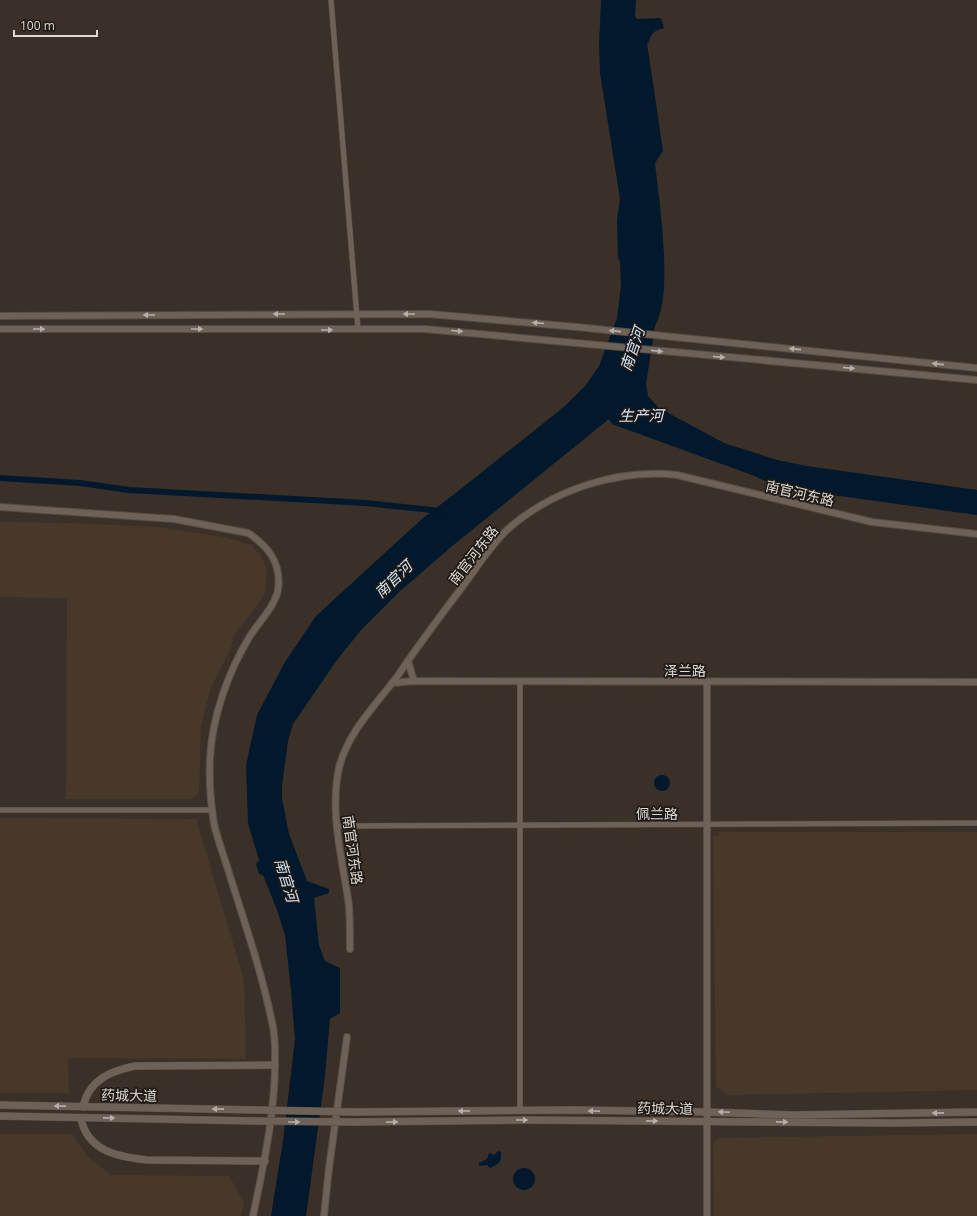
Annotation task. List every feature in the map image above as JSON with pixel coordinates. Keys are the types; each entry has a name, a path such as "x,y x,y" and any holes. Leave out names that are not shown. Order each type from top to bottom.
{"main road":[{"path":"83,1107 85,1097 90,1088 102,1078 119,1069 135,1066 275,1066"},
{"name":"药城大道","path":"0,1105 355,1112 707,1112 792,1115 977,1112"},
{"name":"药城大道","path":"0,1116 354,1122 524,1120 890,1123 977,1122"},
{"path":"81,1118 87,1135 93,1142 113,1155 147,1160 264,1161"}],"street":[{"path":"331,0 358,329"},
{"path":"0,316 429,314 577,327 977,368"},
{"path":"0,329 425,329 977,380"},
{"name":"南官河东路","path":"350,949 349,908 335,810 339,769 345,750 355,732 487,553 508,529 545,504 582,486 602,480 643,474 677,475 872,522 977,534"},
{"path":"0,507 181,520 248,533 258,540 271,553 277,568 277,592 271,605 249,637 233,667 220,698 210,758 214,824 258,968 273,1024 275,1066 274,1096 264,1161 253,1216"},
{"path":"408,661 414,681"},
{"name":"泽兰路","path":"392,683 414,681 977,682"},
{"path":"520,681 520,1111"},
{"path":"706,682 707,1216"},
{"path":"0,810 213,810"},
{"name":"佩兰路","path":"337,826 977,823"},
{"path":"324,1216 347,1037"}],"shaded area":[{"path":"0,522 157,527 223,537 251,545 261,556 267,569 265,592 259,603 234,635 231,648 211,687 201,726 199,793 191,799 66,799 67,598 0,597"},
{"path":"0,818 196,819 244,980 246,1059 68,1058 69,1093 0,1093"},
{"path":"720,832 977,832 977,1090 728,1095 716,1087 713,836 717,836"},
{"path":"0,1134 72,1134 89,1158 111,1175 229,1176 244,1202 241,1216 0,1216"},
{"path":"977,1134 977,1216 714,1216 713,1143 718,1138"}],"water":[{"path":"601,0 636,0 635,16 637,19 661,18 664,28 654,32 647,43 663,151 655,163 664,247 664,292 661,311 655,326 646,384 648,396 659,408 724,443 777,460 807,466 977,490 977,515 825,494 770,483 612,424 609,419 451,547 399,592 361,630 337,660 293,724 288,741 282,786 282,798 289,834 307,881 329,889 329,893 314,898 319,945 325,961 340,968 340,1013 330,1019 325,1076 306,1216 271,1216 283,1141 295,1039 285,935 263,875 259,874 256,864 259,860 248,823 246,765 257,715 285,662 316,616 423,518 565,406 586,385 599,366 617,318 621,286 620,261 618,259 617,220 620,199 600,73 599,45"},
{"path":"662,775 669,780 670,783 665,790 662,791 655,786 654,783 659,776"},
{"path":"498,1151 501,1152 501,1159 498,1164 490,1168 487,1165 479,1166 479,1163 487,1159 489,1153 494,1155"},
{"path":"524,1168 532,1171 535,1179 532,1187 524,1190 516,1187 513,1179 516,1171"}],"waterway":[{"path":"0,478 80,483 129,490 366,503 441,511"}],"water label":[{"name":"南官河","path":"632,349"},
{"name":"生产河","path":"641,415"},
{"name":"南官河","path":"393,579"},
{"name":"南官河","path":"287,880"}]}
